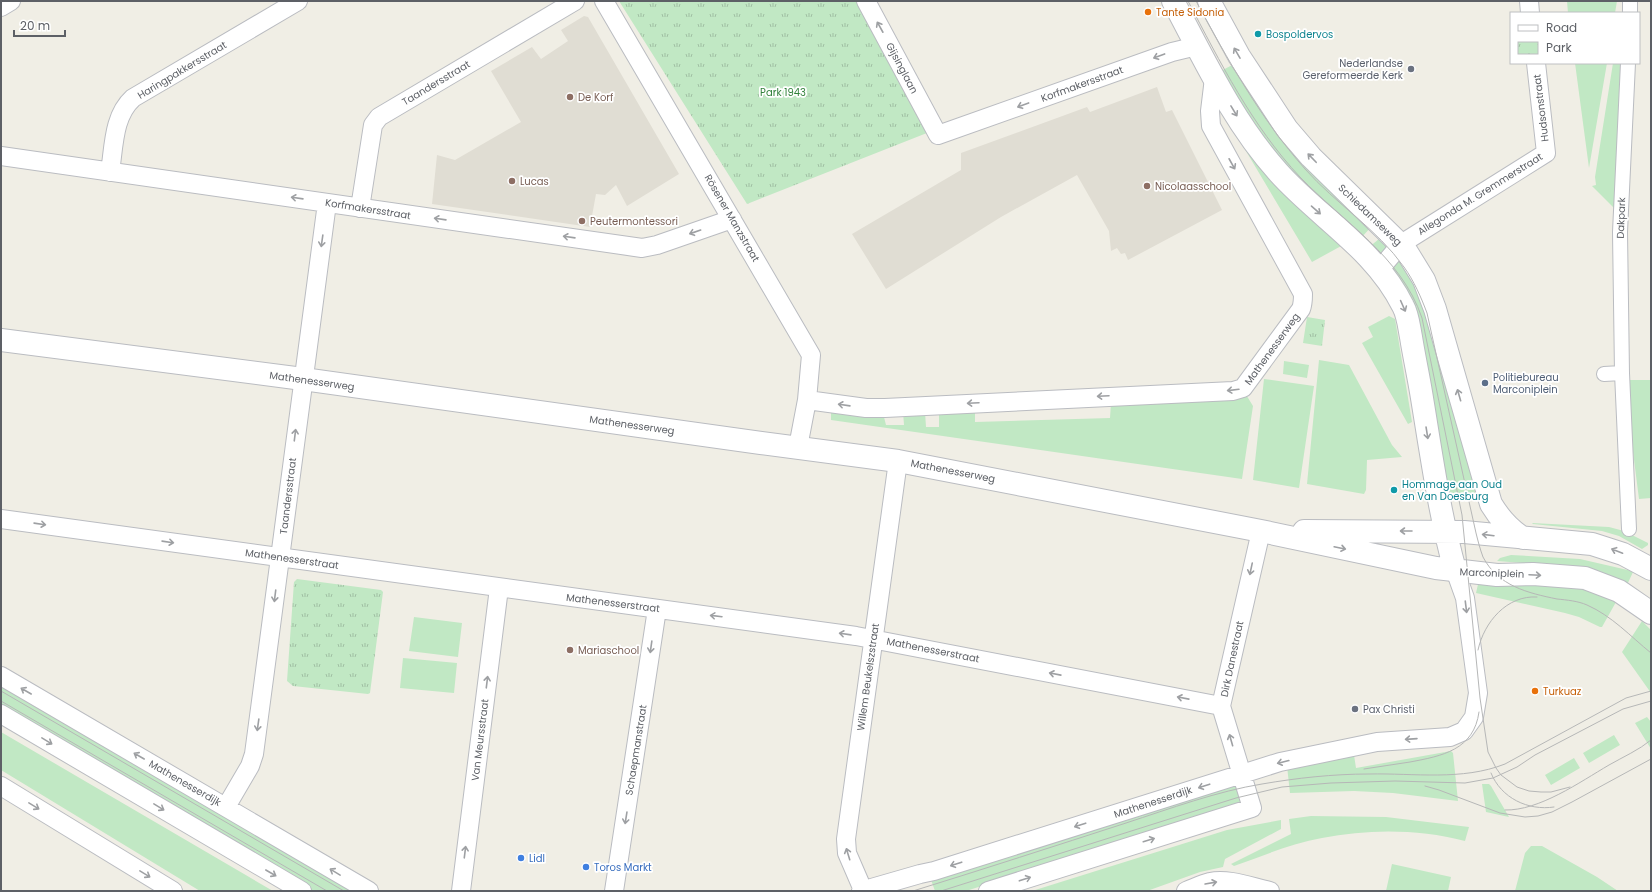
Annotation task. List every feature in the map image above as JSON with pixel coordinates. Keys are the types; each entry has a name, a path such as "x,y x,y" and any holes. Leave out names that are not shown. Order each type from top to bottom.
{"street":[{"path":"1,7 11,1"},
{"name":"Haringpakkersstraat","path":"110,172 118,118 125,106 133,98 298,1"},
{"name":"Taandersstraat","path":"360,208 373,125 379,117 575,1"},
{"name":"Rösener Manzstraat","path":"604,1 811,355 807,400 798,447"},
{"name":"Gijsinglaan","path":"866,1 938,135"},
{"path":"1173,1 1214,78 1243,125 1273,167 1297,193 1357,246 1380,269 1399,297 1406,314 1445,531 1455,570"},
{"name":"Schiedamseweg","path":"1209,1 1253,78 1287,129 1316,162 1401,244 1419,270 1429,291 1490,504 1510,530 1523,538"},
{"path":"1529,1 1530,12"},
{"path":"1630,1 1630,12"},
{"name":"Korfmakersstraat","path":"938,135 1172,52 1196,46 1226,33"},
{"name":"Hudsonstraat","path":"1536,64 1546,153"},
{"name":"Dakpark","path":"1628,64 1620,232 1622,373 1629,529"},
{"name":"Mathenesserweg","path":"807,400 866,408 885,408 1243,388 1301,309 1303,304 1302,294 1296,282 1211,126 1210,111 1214,78"},
{"name":"Allegonda M. Gremmerstraat","path":"1380,269 1401,244 1546,153"},
{"name":"Korfmakersstraat","path":"1,156 642,248 657,245 732,219"},
{"name":"Taandersstraat","path":"226,807 250,766 254,754 327,203"},
{"name":"Mathenesserweg","path":"1,340 303,379 761,443 898,460 1261,531 1421,565 1455,570"},
{"path":"1604,374 1622,373"},
{"name":"Willem Beukelszstraat","path":"862,891 847,853 846,838 898,460"},
{"name":"Mathenesserstraat","path":"1,519 873,639 1221,706"},
{"name":"Mathenesserweg","path":"1261,531 1445,531"},
{"name":"Dirk Danestraat","path":"988,891 1252,808 1221,706 1261,531"},
{"path":"1445,531 1601,546 1632,558 1651,569"},
{"name":"Marconiplein","path":"1450,737 1464,731 1469,725 1474,717 1478,694 1465,598 1455,570 1497,575 1533,574 1585,578 1618,591 1651,613"},
{"name":"Van Meursstraat","path":"461,891 499,588"},
{"name":"Schaepmanstraat","path":"614,891 656,609"},
{"name":"Mathenesserdijk","path":"1,676 369,891"},
{"path":"1,714 302,891"},
{"name":"Mathenesserdijk","path":"862,891 934,871 1241,774 1321,753 1377,742 1450,737"},
{"path":"1,786 173,891"},
{"path":"1186,891 1208,882 1221,882 1237,887 1270,891"}],"shaded area":[{"name":"De Korf","path":"584,16 588,17 679,174 627,206 616,185 605,195 596,194 590,227 432,204 437,155 455,160 521,122 491,71 532,47 541,59 568,41 561,30"},
{"name":"Nicolaasschool","path":"1157,87 1166,112 1172,110 1222,210 1128,260 1125,253 1121,254 1117,248 1111,251 1109,231 1077,175 1001,217 886,289 852,234 961,170 961,153 1087,107 1090,112"}],"green space":[{"name":"Park 1943","path":"619,1 862,1 932,131 747,204"},
{"path":"1567,1 1617,1 1615,12 1568,12"},
{"path":"1238,62 1373,225 1360,239 1285,171 1217,73"},
{"path":"1575,64 1607,64 1589,168"},
{"path":"1613,64 1628,64 1619,213 1592,186 1596,185 1595,177"},
{"path":"1218,104 1343,245 1312,262"},
{"path":"1385,234 1393,243 1377,257 1368,248"},
{"path":"1400,254 1419,282 1480,495 1446,495 1389,267"},
{"path":"1389,316 1395,319 1412,422 1408,424 1362,343 1373,337 1368,327"},
{"path":"1307,317 1325,320 1322,346 1303,343"},
{"path":"1319,360 1349,365 1392,445 1402,457 1367,460 1366,490 1364,494 1307,484"},
{"path":"1284,361 1309,365 1307,378 1283,374"},
{"path":"1264,379 1314,386 1299,488 1253,480"},
{"path":"1625,380 1651,380 1651,498 1639,499"},
{"path":"1245,393 1253,406 1242,479 831,420 831,410 883,413 886,425 904,425 903,412 925,412 926,427 939,427 939,411 975,409 975,422 1110,418 1111,403"},
{"path":"1532,523 1609,527 1624,531 1648,543 1648,545 1642,549 1619,536 1602,531"},
{"path":"1511,555 1580,559 1633,572 1627,585 1602,573 1594,571 1565,566 1497,561 1500,558"},
{"path":"297,579 381,590 383,592 370,693 293,686 287,681 294,582"},
{"path":"1479,580 1580,588 1616,602 1602,627 1600,627 1579,617 1565,613 1476,593"},
{"path":"414,617 462,623 458,657 409,651"},
{"path":"1642,621 1651,630 1651,693 1622,652"},
{"path":"403,658 457,663 454,693 400,688"},
{"path":"1,682 356,891 312,891 1,709"},
{"path":"1647,717 1651,722 1651,749 1635,723"},
{"path":"1,732 273,891 200,891 1,770"},
{"path":"1614,735 1620,745 1589,763 1583,753"},
{"path":"1451,751 1453,753 1458,801 1393,793 1354,791 1290,793 1287,766 1354,755 1356,768"},
{"path":"1574,758 1580,768 1551,785 1545,775"},
{"path":"1235,784 1241,788 1242,802 966,891 935,891 930,877"},
{"path":"1482,784 1489,784 1491,786 1509,817 1486,812"},
{"path":"1311,816 1386,817 1469,827 1465,841 1411,832 1358,833 1311,840 1289,846 1234,866 1231,864 1291,834 1289,819"},
{"path":"1281,820 1281,829 1225,859 1223,867 1200,872 1147,891 1032,891 1227,830"},
{"path":"1531,846 1542,846 1597,877 1618,891 1515,891 1525,853"},
{"path":"1392,864 1451,877 1448,891 1386,891"}],"tram line":[{"path":"1188,1 1238,93 1267,137 1300,177 1386,258 1400,276 1412,296 1422,318 1462,515 1480,698 1488,752 1501,775 1517,787 1529,791 1541,792 1551,792 1570,787"},
{"path":"1196,1 1220,45 1273,130 1317,182 1382,241 1404,267 1414,283 1427,313 1476,533 1483,557 1489,567 1505,581 1525,591 1587,605 1605,615 1651,653"},
{"path":"1478,650 1481,640 1491,620 1498,612 1516,600 1537,597"},
{"path":"1,691 344,891"},
{"path":"913,891 1194,801 1245,787 1288,780 1356,774 1438,775 1472,773 1489,769 1505,764 1626,698 1651,691"},
{"path":"1,701 327,891"},
{"path":"941,891 1236,798 1282,787 1331,783 1395,781 1465,783 1493,778 1517,767 1535,755 1623,709 1651,701"},
{"path":"1364,769 1422,760 1445,754 1455,749 1471,735 1476,725 1479,712"},
{"path":"1505,810 1532,806 1545,801 1572,787 1651,740"},
{"path":"1425,786 1500,813 1525,817 1538,816 1552,812 1572,802 1651,759"},
{"path":"1491,773 1501,789 1516,801 1535,807 1554,807"}],"place":[{"name":"Tante Sidonia","path":"1148,12"},
{"name":"Bospoldervos","path":"1258,34"},
{"name":"Nederlandse Gereformeerde Kerk","path":"1411,69"},
{"name":"De Korf","path":"570,97"},
{"name":"Lucas","path":"512,181"},
{"name":"Nicolaasschool","path":"1147,186"},
{"name":"Peutermontessori","path":"582,221"},
{"name":"Politiebureau Marconiplein","path":"1485,383"},
{"name":"Hommage aan Oud en Van Doesburg","path":"1394,490"},
{"name":"Mariaschool","path":"570,650"},
{"name":"Turkuaz","path":"1535,691"},
{"name":"Pax Christi","path":"1355,709"},
{"name":"Lidl","path":"521,858"},
{"name":"Toros Markt","path":"586,867"}]}
